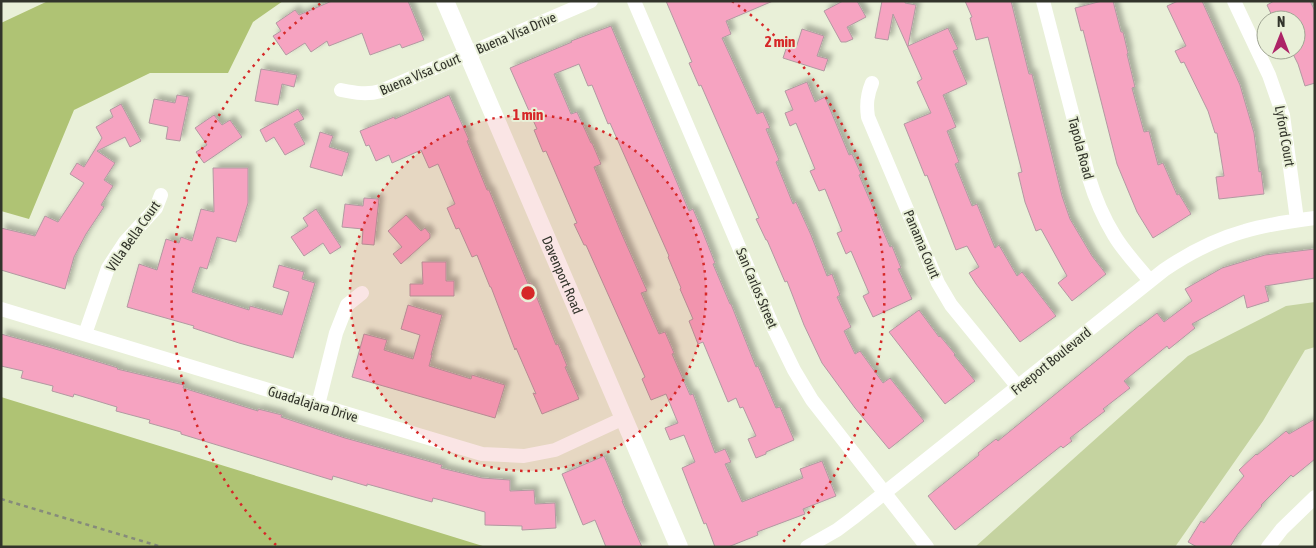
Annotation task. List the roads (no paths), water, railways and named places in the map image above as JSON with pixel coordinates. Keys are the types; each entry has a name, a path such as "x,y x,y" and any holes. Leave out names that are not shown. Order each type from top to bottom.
{"street":[{"name":"Davenport Road","path":"446,1 679,547"},
{"name":"Buena Visa Drive","path":"468,53 591,1"},
{"name":"San Carlos Street","path":"634,1 785,354 802,385 823,415 927,547"},
{"name":"Tapola Road","path":"1043,1 1095,196 1122,248 1150,281"},
{"name":"Lyford Court","path":"1234,1 1269,75 1283,115 1298,220"},
{"name":"Buena Visa Court","path":"341,90 359,94 381,91 468,53"},
{"name":"Panama Court","path":"872,83 867,96 868,117 935,276 952,305 1018,387"},
{"name":"Villa Bella Court","path":"84,334 108,268 125,242 156,208 161,195"},
{"name":"Freeport Boulevard","path":"807,547 837,530 885,493 1176,262 1216,241 1245,230 1315,218"},
{"path":"318,406 336,333 347,305 362,293"},
{"name":"Guadalajara Drive","path":"1,309 482,454 524,456 555,450 624,418"},
{"path":"1268,547 1288,522 1315,497"}]}
